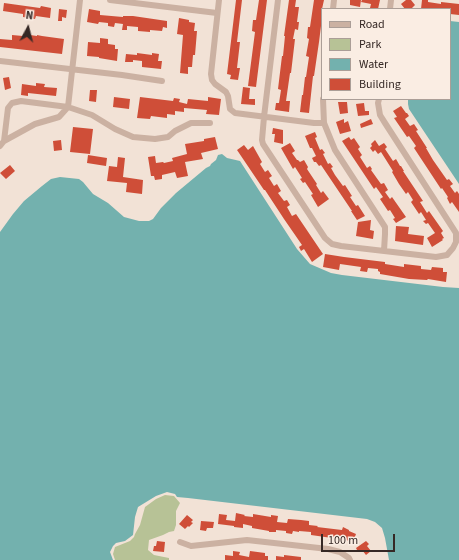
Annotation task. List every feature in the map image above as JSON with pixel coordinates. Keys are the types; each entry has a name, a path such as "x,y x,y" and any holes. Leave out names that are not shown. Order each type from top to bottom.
{"street":[{"path":"2,143 35,124 59,117 68,107 80,0"},
{"path":"110,0 217,13"},
{"path":"219,0 210,74 215,84 226,92 232,112 324,123"},
{"path":"278,0 262,136 264,144 325,238 332,244 336,245 436,257 447,255 456,242 456,233 385,123 380,114 379,100"},
{"path":"0,61 162,81"},
{"path":"323,100 324,123 335,150 386,230 384,251"},
{"path":"2,143 8,108 12,103 22,101 68,107 92,115 115,129 133,137 155,139 168,137 175,131 192,123 210,123"},
{"path":"180,542 191,546 248,540 328,549 340,552 350,560"}],"green space":[{"path":"165,495 174,496 180,503 176,511 176,525 174,531 149,540 148,550 154,555 169,558 169,560 115,560 113,554 115,547 130,541 134,537 140,525 145,507 156,499"}],"water":[{"path":"451,21 459,22 459,184 409,109 408,100 451,100"},
{"path":"222,154 227,158 240,161 297,249 310,264 331,273 342,275 459,288 459,560 389,560 382,528 375,522 367,519 177,497 175,494 167,492 156,496 138,507 133,535 125,541 116,543 113,546 110,552 113,560 0,560 0,232 24,201 51,179 60,177 79,179 93,194 108,203 124,217 139,221 149,221 153,219 161,208 176,193 210,166 216,160 218,155"}],"building":[{"path":"236,0 242,0 237,42 240,42 237,68 240,68 238,80 230,79 231,75 227,74"},
{"path":"259,0 267,0 256,87 248,86 255,32 252,31 253,20 256,20"},
{"path":"289,0 296,0 295,7 299,7 297,22 299,22 298,30 295,29 293,39 295,39 286,101 290,101 289,112 275,110 276,103 279,103 281,90 278,89"},
{"path":"314,0 324,0 321,8 321,26 309,113 300,112 309,57 306,56 309,39 307,38 308,27 310,27"},
{"path":"350,0 361,0 360,7 350,5"},
{"path":"362,0 380,0 378,8 370,8 371,4 361,2"},
{"path":"406,0 411,0 415,5 412,8 404,8 401,4"},
{"path":"422,0 428,0 428,2 441,4 441,2 459,4 459,15 451,14 451,8 421,8"},
{"path":"4,3 51,8 50,18 36,16 35,19 23,17 23,14 3,11"},
{"path":"59,9 67,10 66,18 62,17 62,21 58,21"},
{"path":"89,9 100,11 100,15 123,17 133,16 167,21 167,28 163,27 162,31 150,30 150,32 138,31 138,27 127,26 127,30 122,30 123,24 115,23 114,27 108,26 108,23 99,22 98,24 87,22"},
{"path":"179,18 195,23 194,31 197,31 195,55 193,55 192,67 188,67 188,74 180,73 183,35 177,34"},
{"path":"23,34 64,39 62,54 0,47 0,39 12,40 12,35 23,36"},
{"path":"100,38 108,39 108,44 115,45 115,49 118,49 117,61 87,56 88,42 100,43"},
{"path":"137,53 152,55 152,53 159,54 158,61 162,61 161,69 142,67 142,61 133,60 133,62 125,62 126,54 137,55"},
{"path":"9,77 11,88 5,90 3,78"},
{"path":"36,83 45,84 44,87 57,88 56,96 28,93 28,96 21,95 22,84 36,86"},
{"path":"243,87 250,88 249,99 255,99 255,105 241,104"},
{"path":"90,90 97,90 96,102 89,101"},
{"path":"114,97 130,99 129,109 113,107"},
{"path":"140,97 173,101 174,98 180,99 179,102 187,104 188,99 208,101 208,97 221,99 219,115 206,114 207,110 184,108 184,112 175,111 175,115 167,114 167,118 151,116 150,119 137,118"},
{"path":"338,102 347,102 348,113 340,114"},
{"path":"364,103 365,111 369,111 369,115 358,116 356,104"},
{"path":"401,106 409,116 405,119 410,126 414,124 418,130 416,131 433,160 447,180 449,179 453,184 450,186 455,193 457,191 459,194 459,212 452,202 450,204 447,198 448,197 414,148 416,146 409,136 407,137 394,118 397,117 393,111"},
{"path":"344,119 344,123 348,121 351,131 340,134 336,122"},
{"path":"371,119 373,124 361,128 360,124"},
{"path":"73,127 93,129 90,154 70,152"},
{"path":"273,128 283,130 283,144 274,142 275,134 272,134"},
{"path":"315,132 317,137 315,138 320,150 322,149 325,153 323,154 328,164 330,163 333,167 331,168 335,175 343,186 345,185 352,196 350,197 356,206 358,205 365,216 357,220 321,165 319,166 316,162 314,162 312,158 316,156 312,148 310,148 305,136"},
{"path":"215,137 218,149 201,153 203,159 185,162 188,176 177,178 175,172 162,175 162,179 155,180 154,176 151,176 148,157 155,156 156,163 173,161 172,158 187,154 185,144 204,141 204,139"},
{"path":"349,137 351,140 354,138 360,147 358,149 362,155 360,157 367,168 370,166 372,169 371,170 381,184 384,183 388,190 385,192 390,199 392,197 406,217 396,223 393,219 395,218 390,210 388,211 380,199 383,197 376,187 374,189 342,141"},
{"path":"61,140 62,150 54,151 53,141"},
{"path":"375,140 379,146 384,143 387,147 385,149 393,161 396,159 423,201 420,202 427,213 429,211 443,231 441,233 444,238 442,239 443,240 432,247 427,238 435,233 428,223 426,224 423,221 426,220 421,212 419,214 411,202 413,200 408,192 406,194 399,184 381,152 378,154 375,150 373,152 370,148 372,146 371,144"},
{"path":"290,143 295,151 292,153 300,162 304,160 308,167 307,169 321,193 323,191 329,199 318,207 311,195 313,194 305,182 303,183 300,179 302,178 295,167 293,169 281,148"},
{"path":"244,145 248,150 253,146 262,162 260,164 265,172 268,170 272,176 269,178 274,186 277,184 281,191 278,193 284,201 287,200 290,205 287,207 292,216 296,214 323,254 312,262 304,249 301,251 299,247 302,245 237,150"},
{"path":"88,155 107,158 106,166 87,163"},
{"path":"118,157 125,158 123,177 143,180 142,194 126,192 127,183 107,181 109,166 117,167"},
{"path":"10,165 15,171 6,179 0,173"},
{"path":"371,220 370,230 374,231 373,239 356,236 358,222"},
{"path":"396,226 409,227 408,234 424,236 423,245 395,241"},
{"path":"325,254 385,262 385,264 404,267 404,264 421,266 421,269 431,270 432,267 443,268 443,272 447,272 446,282 428,279 409,279 380,274 378,269 368,268 367,272 360,271 361,267 340,264 339,270 323,267"},
{"path":"236,513 253,517 253,514 271,517 271,515 278,516 277,522 287,523 288,519 309,521 309,525 342,530 343,527 356,534 353,542 345,541 332,536 332,538 311,535 311,532 293,531 292,534 286,533 286,531 276,530 276,532 269,532 243,524 243,528 218,524 219,514 227,515 226,520 235,521"},
{"path":"187,515 193,520 191,522 193,523 185,529 179,524"},
{"path":"201,521 214,522 213,528 207,528 206,531 200,530"},
{"path":"157,541 165,542 164,552 153,551"},
{"path":"366,541 369,544 367,546 371,551 366,555 362,550 358,552 356,548"},
{"path":"233,551 240,552 239,555 249,557 250,551 265,553 265,556 268,556 268,560 225,560 225,555 233,556"},
{"path":"284,555 301,557 301,560 276,560 276,556 284,557"}]}
